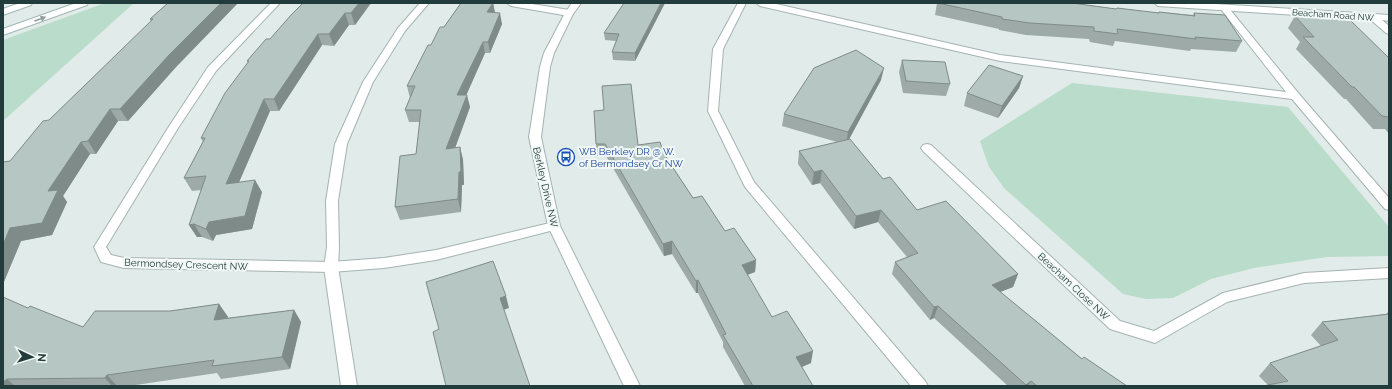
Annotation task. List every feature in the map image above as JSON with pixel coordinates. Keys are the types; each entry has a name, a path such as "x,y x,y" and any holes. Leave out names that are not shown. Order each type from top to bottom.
{"street":[{"path":"3,12 28,3"},
{"path":"3,32 84,3"},
{"name":"Bermondsey Crescent NW","path":"276,3 212,69 173,128 100,247 106,258 124,263 331,267 384,263 436,255 554,226"},
{"path":"349,386 331,267 333,247 332,201 340,144 368,82 401,30 425,3"},
{"path":"510,3 569,13"},
{"name":"Berkley Drive NW","path":"577,3 569,13 549,53 545,67 535,136 554,226 632,386"},
{"path":"742,3 718,49 713,111 748,184 920,386"},
{"path":"760,3 1000,58 1295,96"},
{"name":"Beacham Road NW","path":"1158,3 1389,18"},
{"path":"1224,8 1295,96 1389,206"},
{"path":"1374,18 1389,31"},
{"name":"Beacham Close NW","path":"927,148 1115,325 1156,337 1223,298 1304,278 1389,274"}],"green space":[{"path":"105,3 134,3 3,121 3,40"},
{"path":"1072,83 1288,107 1389,227 1389,256 1327,257 1254,268 1211,279 1173,298 1146,299 1123,294 1004,188 989,167 980,141"}],"building":[{"path":"168,3 221,3 169,55 120,109 110,109 88,141 81,142 48,191 58,190 42,223 10,228 3,245 3,162 10,161 43,121 49,120 153,19 150,19"},
{"path":"303,3 359,3 351,13 345,13 329,34 318,34 274,99 264,99 226,184 255,180 245,216 209,222 206,229 194,224 189,225 206,176 184,178 205,138 201,138 225,93 249,61 247,61 266,39 270,39"},
{"path":"461,3 493,3 487,12 500,13 488,42 483,42 457,95 467,95 446,149 460,147 461,172 459,172 458,199 395,207 400,156 416,154 421,110 405,110 415,86 407,86 428,45 431,45 440,27 444,27"},
{"path":"624,3 661,3 635,53 612,52 619,34 604,33"},
{"path":"938,3 1072,3 1116,9 1195,16 1194,13 1225,15 1242,41 1195,37 1196,39 1117,29 1118,34 1094,31 1094,27 1030,23 1002,19 1002,17"},
{"path":"1295,16 1349,19 1389,58 1389,117 1382,116 1303,37 1314,37"},
{"path":"856,50 884,68 848,132 784,114 814,68"},
{"path":"902,60 945,62 950,84 906,81"},
{"path":"989,65 1023,76 1002,106 967,93"},
{"path":"631,84 638,145 660,142 664,154 693,198 702,196 725,231 734,228 756,260 742,265 772,317 787,311 813,351 796,357 813,386 753,386 723,335 726,334 698,280 696,281 672,241 663,244 605,144 596,144 594,111 604,110 602,86"},
{"path":"850,139 883,179 890,177 917,210 946,201 1018,274 992,285 1082,359 1084,357 1127,386 1037,386 1031,381 1026,385 938,306 934,307 895,262 918,253 881,210 856,216 822,170 814,172 799,151"},
{"path":"493,261 506,296 500,298 530,386 446,386 433,332 439,329 426,282"},
{"path":"3,297 28,308 30,306 83,327 95,311 170,311 219,304 214,320 294,310 282,357 212,366 214,360 107,375 105,378 7,379 3,382"},
{"path":"1389,314 1389,386 1263,386 1288,381 1270,363 1338,340 1322,322"}],"place":[{"name":"WB Berkley DR @ W. of Bermondsey Cr NW","path":"566,157"}]}
